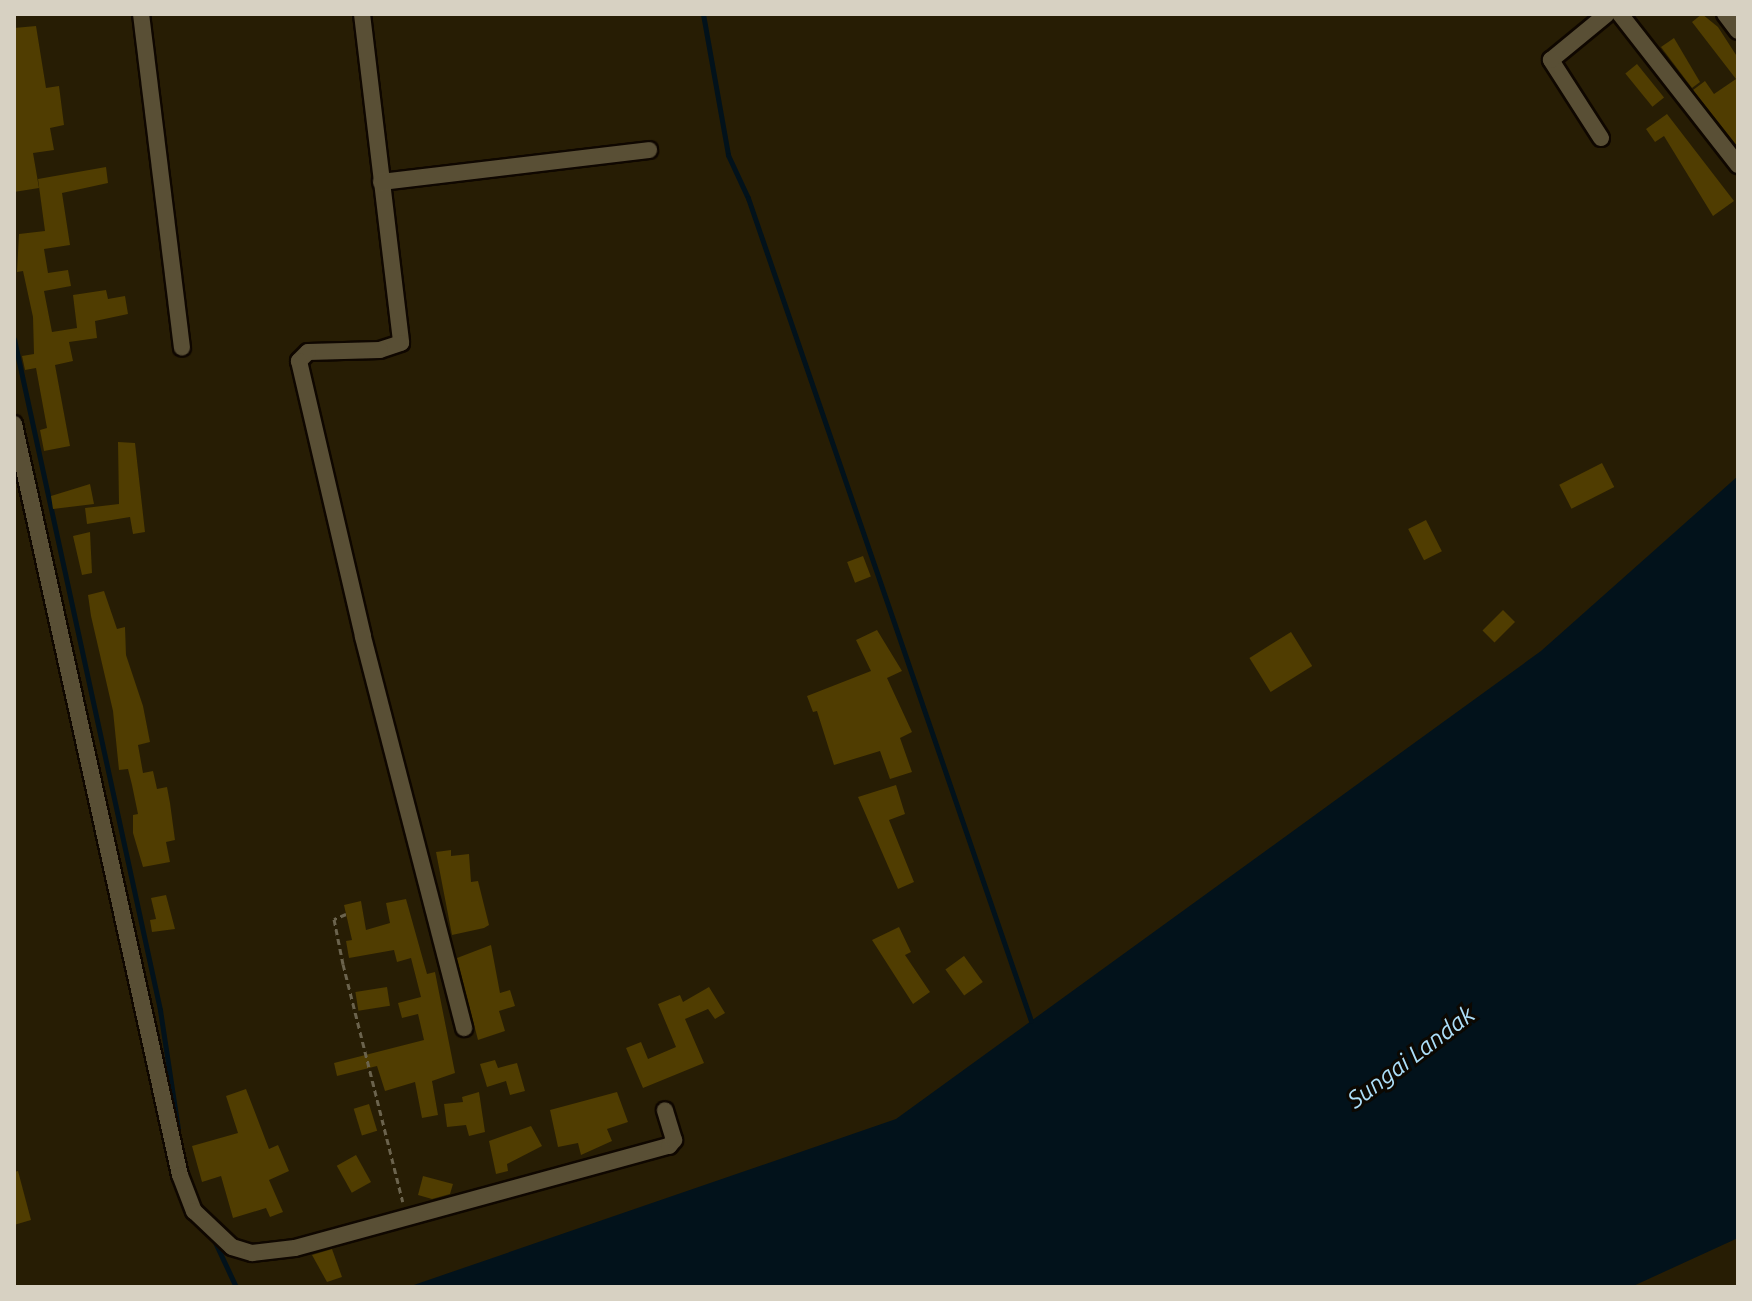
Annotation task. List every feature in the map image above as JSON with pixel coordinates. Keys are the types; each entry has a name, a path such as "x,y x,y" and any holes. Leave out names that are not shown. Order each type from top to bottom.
{"street":[{"path":"141,14 182,347"},
{"path":"362,14 401,343 380,350 308,352 299,361 363,637 464,1028"},
{"path":"1601,138 1551,60 1607,14"},
{"path":"1620,14 1738,165"},
{"path":"1725,14 1738,31"},
{"path":"381,182 649,150"},
{"path":"14,424 180,1175 194,1211 232,1247 252,1253 295,1248 669,1146 674,1140 665,1110"}],"path":[{"path":"346,914 334,919 343,964 368,1046 407,1217"}],"water":[{"name":"Sungai Landak","path":"1738,476 1738,1238 1631,1287 408,1287 896,1119 1541,651"}],"building":[{"path":"1702,14 1718,27 1738,58 1738,147 1693,90 1705,81 1714,94 1736,79 1692,22"},
{"path":"36,26 46,88 59,86 64,125 50,128 54,150 33,153 39,188 14,192 14,28"},
{"path":"1674,38 1700,82 1692,88 1661,47"},
{"path":"1637,64 1664,97 1652,107 1625,73"},
{"path":"1667,114 1734,201 1713,216 1664,136 1655,142 1646,129"},
{"path":"106,167 108,183 62,193 70,245 44,249 48,273 68,270 71,286 44,291 52,332 77,328 73,295 106,290 108,299 125,296 128,314 95,321 97,338 69,342 73,361 55,365 70,446 44,451 40,430 47,428 36,368 25,370 22,356 34,354 33,317 23,271 17,272 19,234 45,231 38,179"},
{"path":"118,442 135,443 145,532 133,534 130,517 87,524 85,508 119,504"},
{"path":"1602,463 1614,487 1571,509 1559,485"},
{"path":"90,484 94,504 53,509 51,496"},
{"path":"1426,520 1442,551 1424,560 1408,529"},
{"path":"90,532 92,573 82,575 73,536"},
{"path":"863,556 871,577 855,583 847,562"},
{"path":"104,591 117,629 125,627 126,655 143,706 150,742 138,745 143,773 153,771 157,789 167,787 175,840 166,842 170,862 143,867 133,833 133,815 138,814 128,769 119,770 113,711 88,595"},
{"path":"1503,610 1515,622 1495,643 1482,631"},
{"path":"877,630 902,671 887,678 912,732 900,738 912,772 890,779 880,751 834,765 817,711 813,712 807,696 871,671 856,640"},
{"path":"1291,632 1312,666 1271,692 1249,658"},
{"path":"896,785 905,814 889,820 914,882 898,889 858,797"},
{"path":"451,850 451,856 469,854 471,882 478,881 489,925 452,935 436,852"},
{"path":"166,895 175,929 152,932 150,920 156,919 151,898"},
{"path":"406,899 427,974 435,972 455,1073 432,1081 438,1115 422,1118 415,1082 385,1091 377,1066 337,1076 334,1063 424,1040 418,1014 402,1018 398,1003 421,997 411,958 397,962 394,950 349,958 346,941 352,940 344,905 361,901 366,930 390,923 386,903"},
{"path":"899,927 911,952 905,955 930,992 913,1004 872,940"},
{"path":"491,945 500,993 510,990 515,1006 499,1011 505,1031 478,1040 457,958"},
{"path":"964,956 983,982 964,995 945,970"},
{"path":"387,987 390,1006 358,1011 355,992"},
{"path":"709,987 725,1013 715,1019 708,1009 685,1019 704,1063 643,1088 626,1048 641,1042 648,1059 676,1047 658,1004 680,995 683,1002"},
{"path":"495,1060 498,1068 517,1063 525,1091 510,1095 506,1081 487,1087 480,1064"},
{"path":"246,1089 269,1149 278,1145 289,1171 269,1180 283,1212 270,1217 266,1208 233,1218 221,1176 202,1182 192,1146 238,1133 226,1096"},
{"path":"479,1092 485,1132 469,1136 466,1125 447,1127 444,1104 463,1102 462,1097"},
{"path":"617,1092 628,1122 607,1129 612,1141 581,1155 578,1143 558,1147 550,1110"},
{"path":"369,1104 377,1131 362,1135 354,1109"},
{"path":"531,1126 542,1146 507,1164 508,1171 496,1174 489,1141"},
{"path":"356,1155 371,1182 352,1193 337,1166"},
{"path":"18,1171 31,1220 14,1225 14,1172"},
{"path":"423,1176 453,1184 450,1194 432,1199 418,1195"},
{"path":"332,1249 342,1277 327,1282 312,1255"}],"waterway":[{"path":"703,14 728,155 748,198 1031,1021"},
{"path":"14,339 160,1010 178,1129"},
{"path":"214,1240 236,1287"}]}
